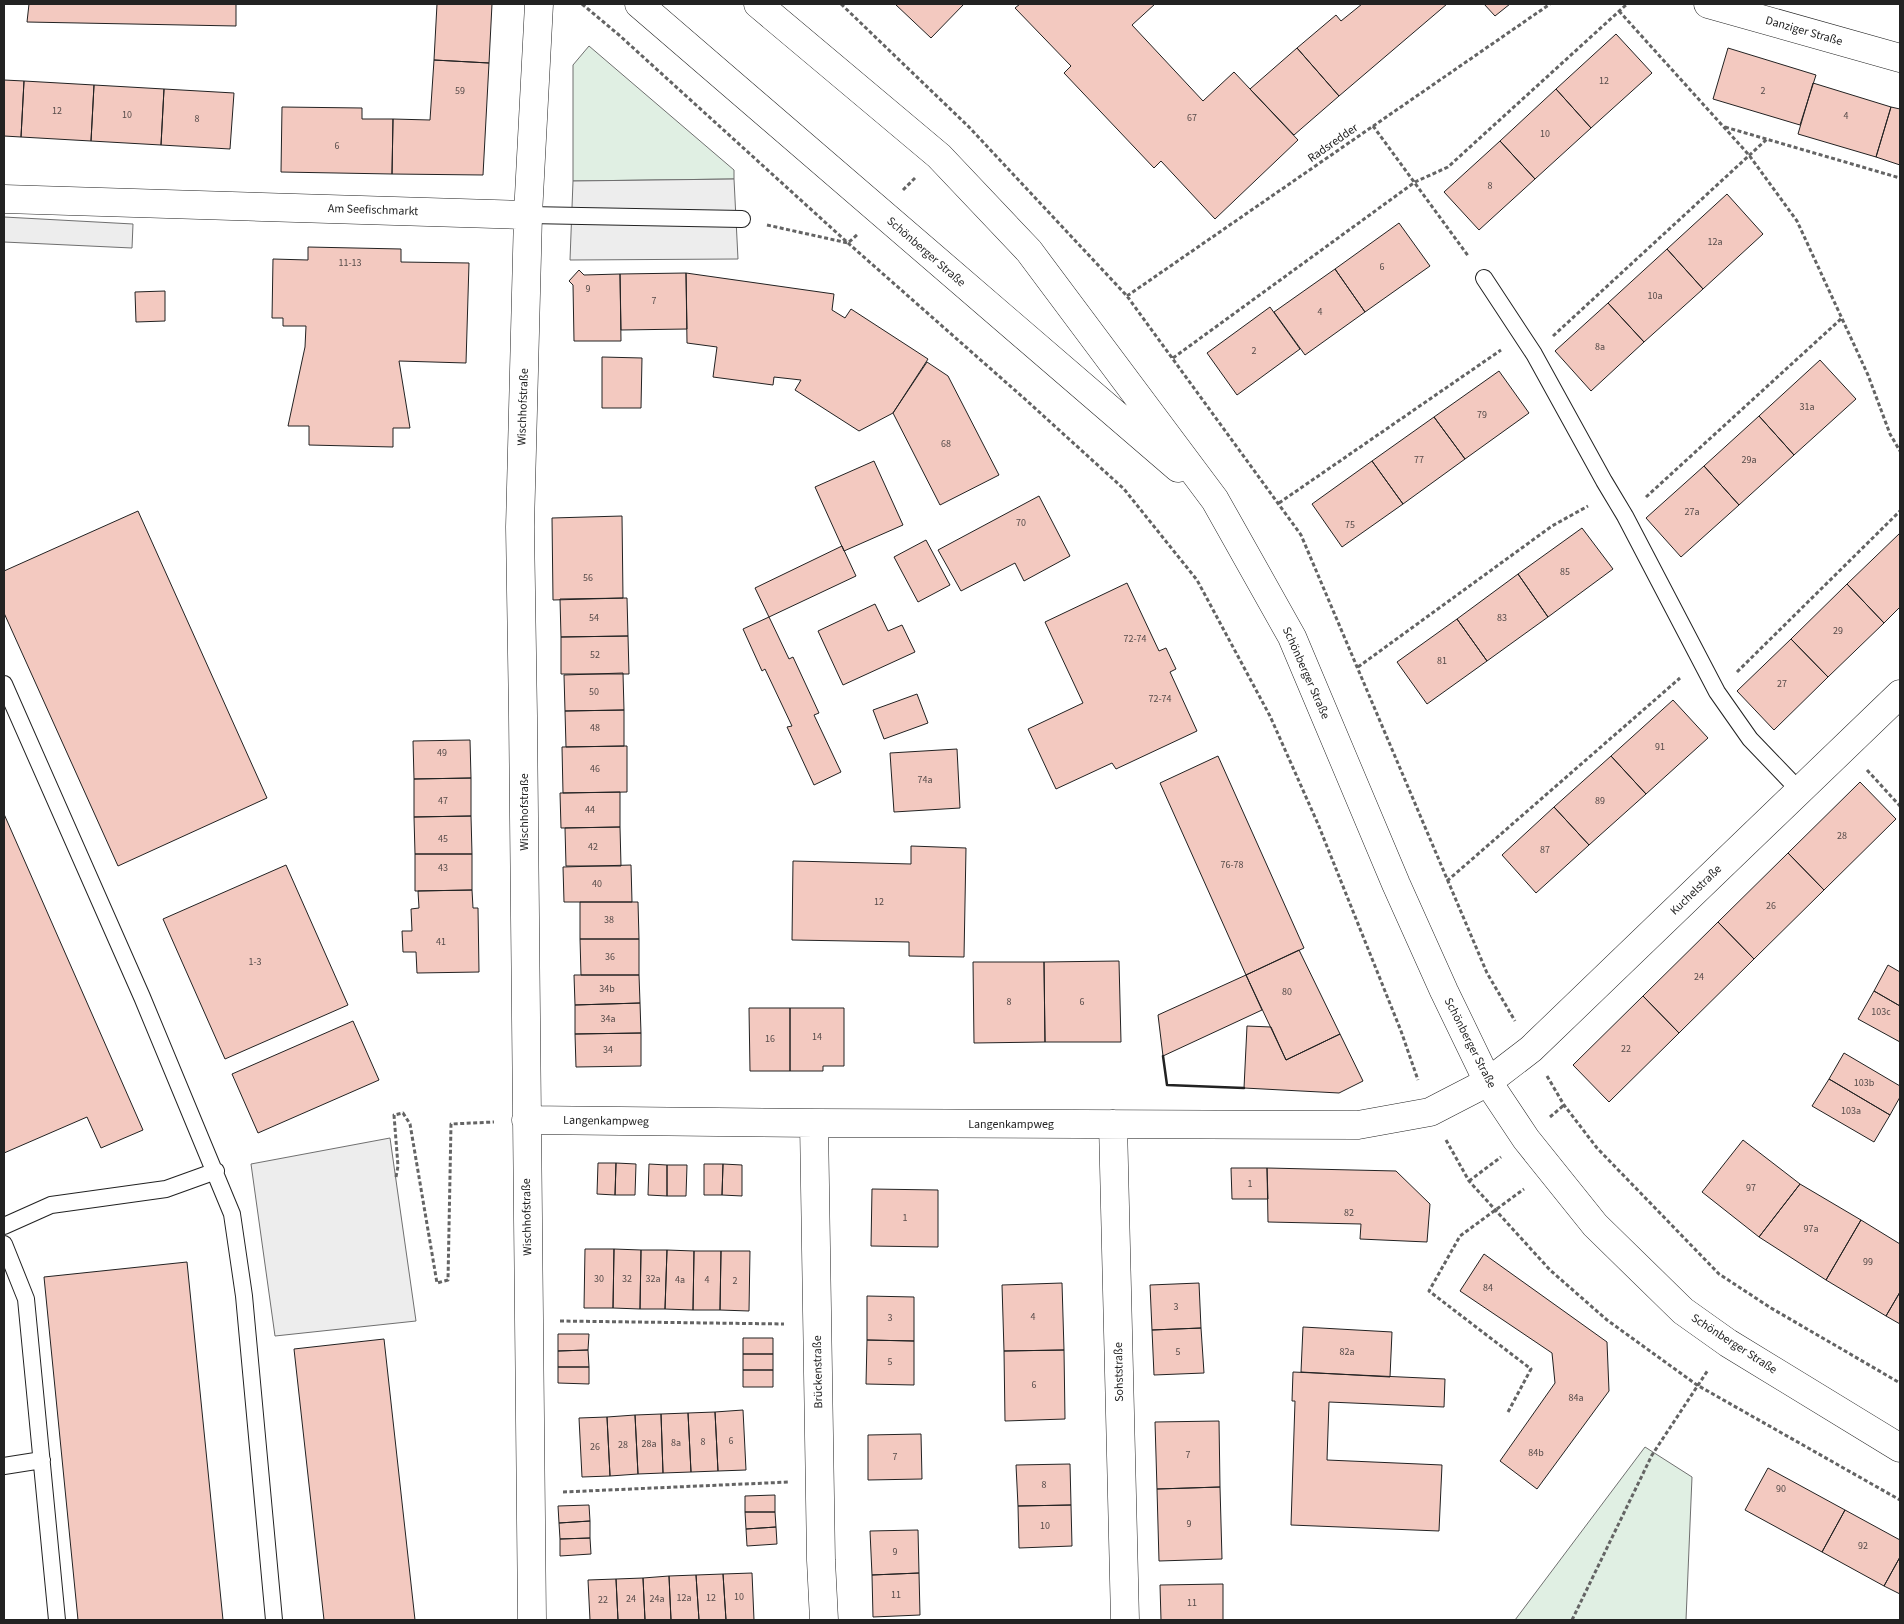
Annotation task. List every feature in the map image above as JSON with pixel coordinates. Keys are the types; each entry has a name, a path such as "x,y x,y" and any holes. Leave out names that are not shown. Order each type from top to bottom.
{"street":[{"name":"Wischhofstraße","path":"532,1620 520,527 528,215 539,4"},
{"name":"Schönberger Straße","path":"639,4 1215,500"},
{"name":"Schönberger Straße","path":"758,4 939,156 1029,251 1215,500 1292,637 1396,884 1444,992 1488,1082 1526,1139 1595,1225 1683,1311 1728,1343 1900,1448"},
{"name":"Danziger Straße","path":"1708,4 1900,58"},
{"name":"Am Seefischmarkt","path":"4,199 528,215"},
{"name":"Kuchelstraße","path":"1488,1082 1532,1049 1900,694"},
{"name":"Langenkampweg","path":"526,1120 814,1124 1358,1125 1430,1112 1488,1082"},
{"name":"Brückenstraße","path":"814,1124 819,1480 824,1620"},
{"name":"Sohststraße","path":"1113,1124 1125,1620"}],"lane":[{"name":"Am Seefischmarkt","path":"528,215 742,219"},
{"path":"1484,278 1534,354 1610,493 1625,516 1716,692 1750,739 1799,790"},
{"path":"4,684 142,997 232,1214 244,1296 274,1620"},
{"path":"4,1226 51,1205 166,1189 216,1172"},
{"path":"4,1244 26,1299 58,1620"},
{"path":"4,1466 42,1460"}],"path":[{"path":"582,4 619,35 840,237 1026,400 1124,489 1197,580 1270,716 1318,824 1401,1032 1430,1112 1469,1181 1550,1270 1600,1314 1697,1385 1900,1500"},
{"path":"841,4 969,127 1127,296 1280,503 1301,535 1487,973 1564,1105 1596,1148 1719,1274 1771,1308 1900,1383"},
{"name":"Radsredder","path":"1127,296 1550,4"},
{"path":"1173,358 1415,182 1448,167 1627,4"},
{"path":"1619,10 1749,155 1797,221 1868,375 1890,434 1900,451"},
{"path":"1374,126 1484,278"},
{"path":"1724,127 1900,178"},
{"path":"1534,354 1767,138"},
{"path":"1625,516 1842,317"},
{"path":"1280,503 1522,335"},
{"path":"1358,667 1552,526 1610,493"},
{"path":"1716,692 1900,511"},
{"path":"1447,881 1699,661"},
{"path":"1845,747 1900,806"},
{"path":"396,1177 398,1166 394,1115 403,1113 410,1124 437,1283 448,1280 451,1124 526,1120"},
{"path":"1508,1412 1531,1369 1429,1291 1460,1236 1550,1168"},
{"path":"528,1320 817,1324"},
{"path":"1572,1620 1652,1454 1697,1385 1728,1343"},
{"path":"530,1493 819,1480"}],"green space":[{"path":"589,46 734,170 734,179 573,181 573,65"},
{"path":"1645,1447 1692,1477 1686,1620 1515,1620"}],"shaded area":[{"path":"734,179 738,259 570,260 573,181"},
{"path":"4,217 133,224 132,248 4,242"},
{"path":"390,1138 416,1321 275,1336 251,1164"}],"building":[{"path":"29,4 236,4 236,26 27,22"},
{"path":"437,4 492,4 489,63 434,60"},
{"path":"895,4 964,4 931,38"},
{"path":"1020,4 1155,4 1132,25 1203,101 1234,72 1298,140 1215,219 1161,161 1154,168 1064,73 1071,66 1015,8"},
{"path":"1362,4 1447,4 1339,96 1297,48 1336,15 1341,21"},
{"path":"1484,4 1510,4 1495,16"},
{"path":"1616,34 1652,73 1591,128 1556,89"},
{"path":"1297,48 1339,96 1294,135 1250,89"},
{"path":"1728,48 1816,75 1800,125 1713,99"},
{"path":"434,60 489,63 483,175 392,174 393,119 430,120"},
{"path":"4,80 24,81 21,137 4,136"},
{"path":"24,81 94,85 91,141 21,137"},
{"path":"1813,83 1891,107 1876,157 1798,134"},
{"path":"94,85 164,89 161,145 91,141"},
{"path":"164,89 234,93 230,149 161,145"},
{"path":"1556,89 1591,128 1535,179 1500,141"},
{"path":"282,107 362,108 362,119 393,119 392,174 281,172"},
{"path":"1891,107 1900,109 1900,165 1876,157"},
{"path":"1500,141 1535,179 1479,230 1444,192"},
{"path":"1727,194 1763,234 1703,289 1667,249"},
{"path":"1399,223 1430,266 1365,312 1335,269"},
{"path":"308,247 401,249 401,262 469,263 466,363 399,361 410,428 393,428 393,447 309,445 309,426 288,426 305,347 306,326 283,326 283,318 272,318 273,259 308,260"},
{"path":"1667,249 1703,289 1644,342 1608,303"},
{"path":"1335,269 1365,312 1305,355 1274,312"},
{"path":"579,270 584,275 620,274 621,341 574,341 573,285 569,281"},
{"path":"686,273 834,294 832,310 845,318 851,309 928,359 893,413 859,431 795,390 801,380 774,377 773,385 713,377 717,347 687,343"},
{"path":"686,273 687,329 621,330 620,274"},
{"path":"165,291 165,321 136,322 135,292"},
{"path":"1608,303 1644,342 1591,391 1555,351"},
{"path":"1270,307 1300,349 1237,395 1207,353"},
{"path":"602,357 642,358 641,408 602,408"},
{"path":"1820,360 1856,399 1794,455 1759,416"},
{"path":"927,362 948,376 999,475 940,505 893,413"},
{"path":"1499,371 1529,413 1465,459 1434,417"},
{"path":"1759,416 1794,455 1739,505 1704,466"},
{"path":"1434,417 1465,459 1403,504 1372,461"},
{"path":"874,461 903,525 844,551 815,487"},
{"path":"1372,461 1403,504 1342,547 1312,504"},
{"path":"1704,466 1739,505 1681,557 1646,518"},
{"path":"1039,496 1070,556 1024,581 1015,563 961,591 938,550"},
{"path":"138,511 267,798 118,866 4,613 4,571"},
{"path":"622,516 623,598 553,600 552,518"},
{"path":"1582,528 1613,569 1548,617 1518,574"},
{"path":"1900,533 1900,607 1884,623 1847,584"},
{"path":"926,540 950,585 918,602 894,557"},
{"path":"842,546 856,576 769,617 755,588"},
{"path":"1518,574 1548,617 1487,661 1457,619"},
{"path":"1127,583 1159,651 1166,648 1176,669 1170,672 1197,731 1116,769 1112,763 1056,789 1028,729 1083,703 1045,622"},
{"path":"1847,584 1884,623 1828,677 1791,639"},
{"path":"627,598 628,636 561,637 560,599"},
{"path":"875,604 888,631 902,625 915,652 843,685 818,631"},
{"path":"769,617 789,659 793,657 819,713 814,715 841,772 814,785 787,727 792,726 765,669 762,671 743,629"},
{"path":"1457,619 1487,661 1427,704 1397,662"},
{"path":"628,636 629,674 561,674 561,637"},
{"path":"1791,639 1828,677 1774,730 1737,691"},
{"path":"623,673 624,710 565,711 564,675"},
{"path":"917,694 928,723 884,739 873,710"},
{"path":"1673,700 1708,738 1646,794 1611,756"},
{"path":"624,710 624,746 566,747 565,711"},
{"path":"470,740 471,778 414,779 413,741"},
{"path":"627,746 627,792 563,793 562,747"},
{"path":"957,749 960,808 894,812 890,753"},
{"path":"1218,756 1304,948 1246,975 1160,783"},
{"path":"1611,756 1646,794 1589,845 1554,807"},
{"path":"471,778 471,816 414,817 414,779"},
{"path":"1860,782 1896,819 1824,890 1788,853"},
{"path":"620,792 620,827 561,828 560,793"},
{"path":"1554,807 1589,845 1536,893 1502,855"},
{"path":"4,814 143,1130 101,1148 87,1117 4,1153"},
{"path":"471,816 472,854 415,854 414,817"},
{"path":"620,827 621,866 566,866 565,828"},
{"path":"911,846 966,848 964,957 909,956 909,942 792,940 793,861 911,864"},
{"path":"1788,853 1824,890 1754,959 1718,922"},
{"path":"415,854 472,854 472,890 415,891"},
{"path":"286,865 348,1005 225,1059 163,919"},
{"path":"631,865 632,902 564,902 563,867"},
{"path":"472,890 473,908 478,908 479,972 417,973 416,952 403,952 402,931 412,931 411,909 419,908 418,891"},
{"path":"580,902 638,902 639,939 580,939"},
{"path":"1718,922 1754,959 1679,1033 1643,996"},
{"path":"580,939 639,939 639,975 581,975"},
{"path":"1299,950 1340,1034 1286,1060 1246,975"},
{"path":"1119,961 1121,1042 1045,1042 1044,962"},
{"path":"973,962 1044,962 1045,1042 974,1043"},
{"path":"1888,965 1900,972 1900,1006 1874,991"},
{"path":"574,975 639,975 640,1003 575,1005"},
{"path":"1246,975 1262,1010 1163,1056 1158,1015"},
{"path":"1874,991 1900,1006 1900,1042 1858,1019"},
{"path":"1643,996 1679,1033 1609,1102 1573,1065"},
{"path":"640,1003 641,1033 575,1034 575,1005"},
{"path":"749,1008 790,1008 790,1071 750,1071"},
{"path":"790,1008 844,1008 844,1066 823,1066 823,1071 790,1071"},
{"path":"353,1021 379,1080 258,1133 232,1074"},
{"path":"1247,1026 1271,1027 1286,1060 1340,1034 1363,1081 1339,1093 1244,1088"},
{"path":"641,1033 641,1066 576,1067 575,1034"},
{"path":"1844,1053 1900,1086 1900,1097 1890,1115 1829,1079"},
{"path":"1829,1079 1890,1115 1874,1142 1812,1106"},
{"path":"1743,1140 1800,1184 1759,1237 1702,1192"},
{"path":"598,1163 616,1163 615,1195 597,1194"},
{"path":"616,1163 636,1164 635,1195 615,1195"},
{"path":"649,1164 667,1165 667,1196 648,1195"},
{"path":"704,1164 723,1164 722,1195 704,1195"},
{"path":"723,1164 742,1165 742,1196 722,1195"},
{"path":"667,1165 687,1165 686,1196 667,1196"},
{"path":"1231,1168 1267,1168 1268,1199 1232,1199"},
{"path":"1267,1168 1396,1171 1430,1204 1427,1242 1360,1239 1361,1224 1268,1222"},
{"path":"1800,1184 1861,1220 1826,1280 1759,1237"},
{"path":"872,1189 938,1190 938,1247 871,1246"},
{"path":"1861,1220 1900,1244 1900,1292 1886,1316 1826,1280"},
{"path":"585,1249 614,1249 613,1308 584,1308"},
{"path":"614,1249 641,1250 640,1309 613,1308"},
{"path":"641,1250 667,1250 665,1309 640,1309"},
{"path":"667,1250 694,1251 693,1310 665,1309"},
{"path":"694,1251 721,1251 720,1310 693,1310"},
{"path":"721,1251 750,1251 749,1311 720,1310"},
{"path":"1484,1254 1607,1342 1609,1391 1537,1489 1500,1461 1555,1383 1552,1353 1460,1291"},
{"path":"187,1262 223,1620 78,1620 44,1277"},
{"path":"1062,1283 1064,1350 1004,1351 1002,1285"},
{"path":"1199,1283 1201,1328 1152,1330 1150,1285"},
{"path":"1900,1292 1900,1324 1886,1316"},
{"path":"867,1296 914,1297 914,1341 867,1340"},
{"path":"1303,1327 1392,1332 1390,1377 1301,1372"},
{"path":"1201,1328 1204,1373 1154,1375 1152,1330"},
{"path":"558,1334 589,1334 588,1350 558,1351"},
{"path":"743,1338 773,1338 773,1354 743,1354"},
{"path":"384,1339 415,1620 324,1620 294,1349"},
{"path":"867,1340 914,1341 914,1385 866,1384"},
{"path":"588,1350 589,1367 558,1367 558,1351"},
{"path":"1064,1350 1065,1419 1005,1421 1004,1351"},
{"path":"743,1354 773,1354 773,1370 743,1370"},
{"path":"558,1367 589,1367 589,1384 558,1383"},
{"path":"743,1370 773,1370 773,1387 743,1387"},
{"path":"1293,1372 1445,1379 1444,1407 1329,1402 1327,1460 1442,1465 1439,1531 1291,1525 1295,1401 1292,1401"},
{"path":"743,1410 746,1470 718,1471 715,1412"},
{"path":"715,1412 718,1471 691,1472 688,1413"},
{"path":"688,1413 691,1472 663,1473 661,1414"},
{"path":"661,1414 663,1473 638,1474 635,1415"},
{"path":"635,1415 638,1474 610,1476 607,1417"},
{"path":"607,1417 610,1476 582,1477 579,1418"},
{"path":"1219,1421 1220,1487 1157,1489 1155,1422"},
{"path":"921,1434 922,1479 868,1480 868,1435"},
{"path":"1070,1464 1071,1505 1018,1506 1016,1465"},
{"path":"1768,1468 1845,1510 1822,1552 1745,1510"},
{"path":"1220,1487 1222,1559 1159,1561 1157,1489"},
{"path":"775,1495 775,1512 745,1512 745,1496"},
{"path":"589,1505 590,1521 559,1523 558,1506"},
{"path":"1071,1505 1072,1546 1019,1548 1018,1506"},
{"path":"1845,1510 1900,1540 1900,1557 1884,1586 1822,1552"},
{"path":"745,1512 775,1512 776,1527 746,1529"},
{"path":"590,1521 590,1538 560,1539 559,1523"},
{"path":"776,1527 777,1544 747,1546 746,1529"},
{"path":"918,1530 919,1573 872,1575 870,1531"},
{"path":"590,1538 591,1554 560,1556 560,1539"},
{"path":"1900,1557 1900,1594 1884,1586"},
{"path":"752,1573 754,1620 726,1620 723,1574"},
{"path":"919,1573 920,1615 873,1617 872,1575"},
{"path":"723,1574 726,1620 699,1620 696,1575"},
{"path":"696,1575 699,1620 671,1620 669,1576"},
{"path":"669,1576 671,1620 645,1620 643,1578"},
{"path":"643,1578 645,1620 618,1620 616,1579"},
{"path":"616,1579 618,1620 590,1620 588,1580"},
{"path":"1223,1584 1223,1620 1161,1620 1160,1585"}],"wall":[{"path":"1163,1056 1167,1085 1244,1088"}]}
